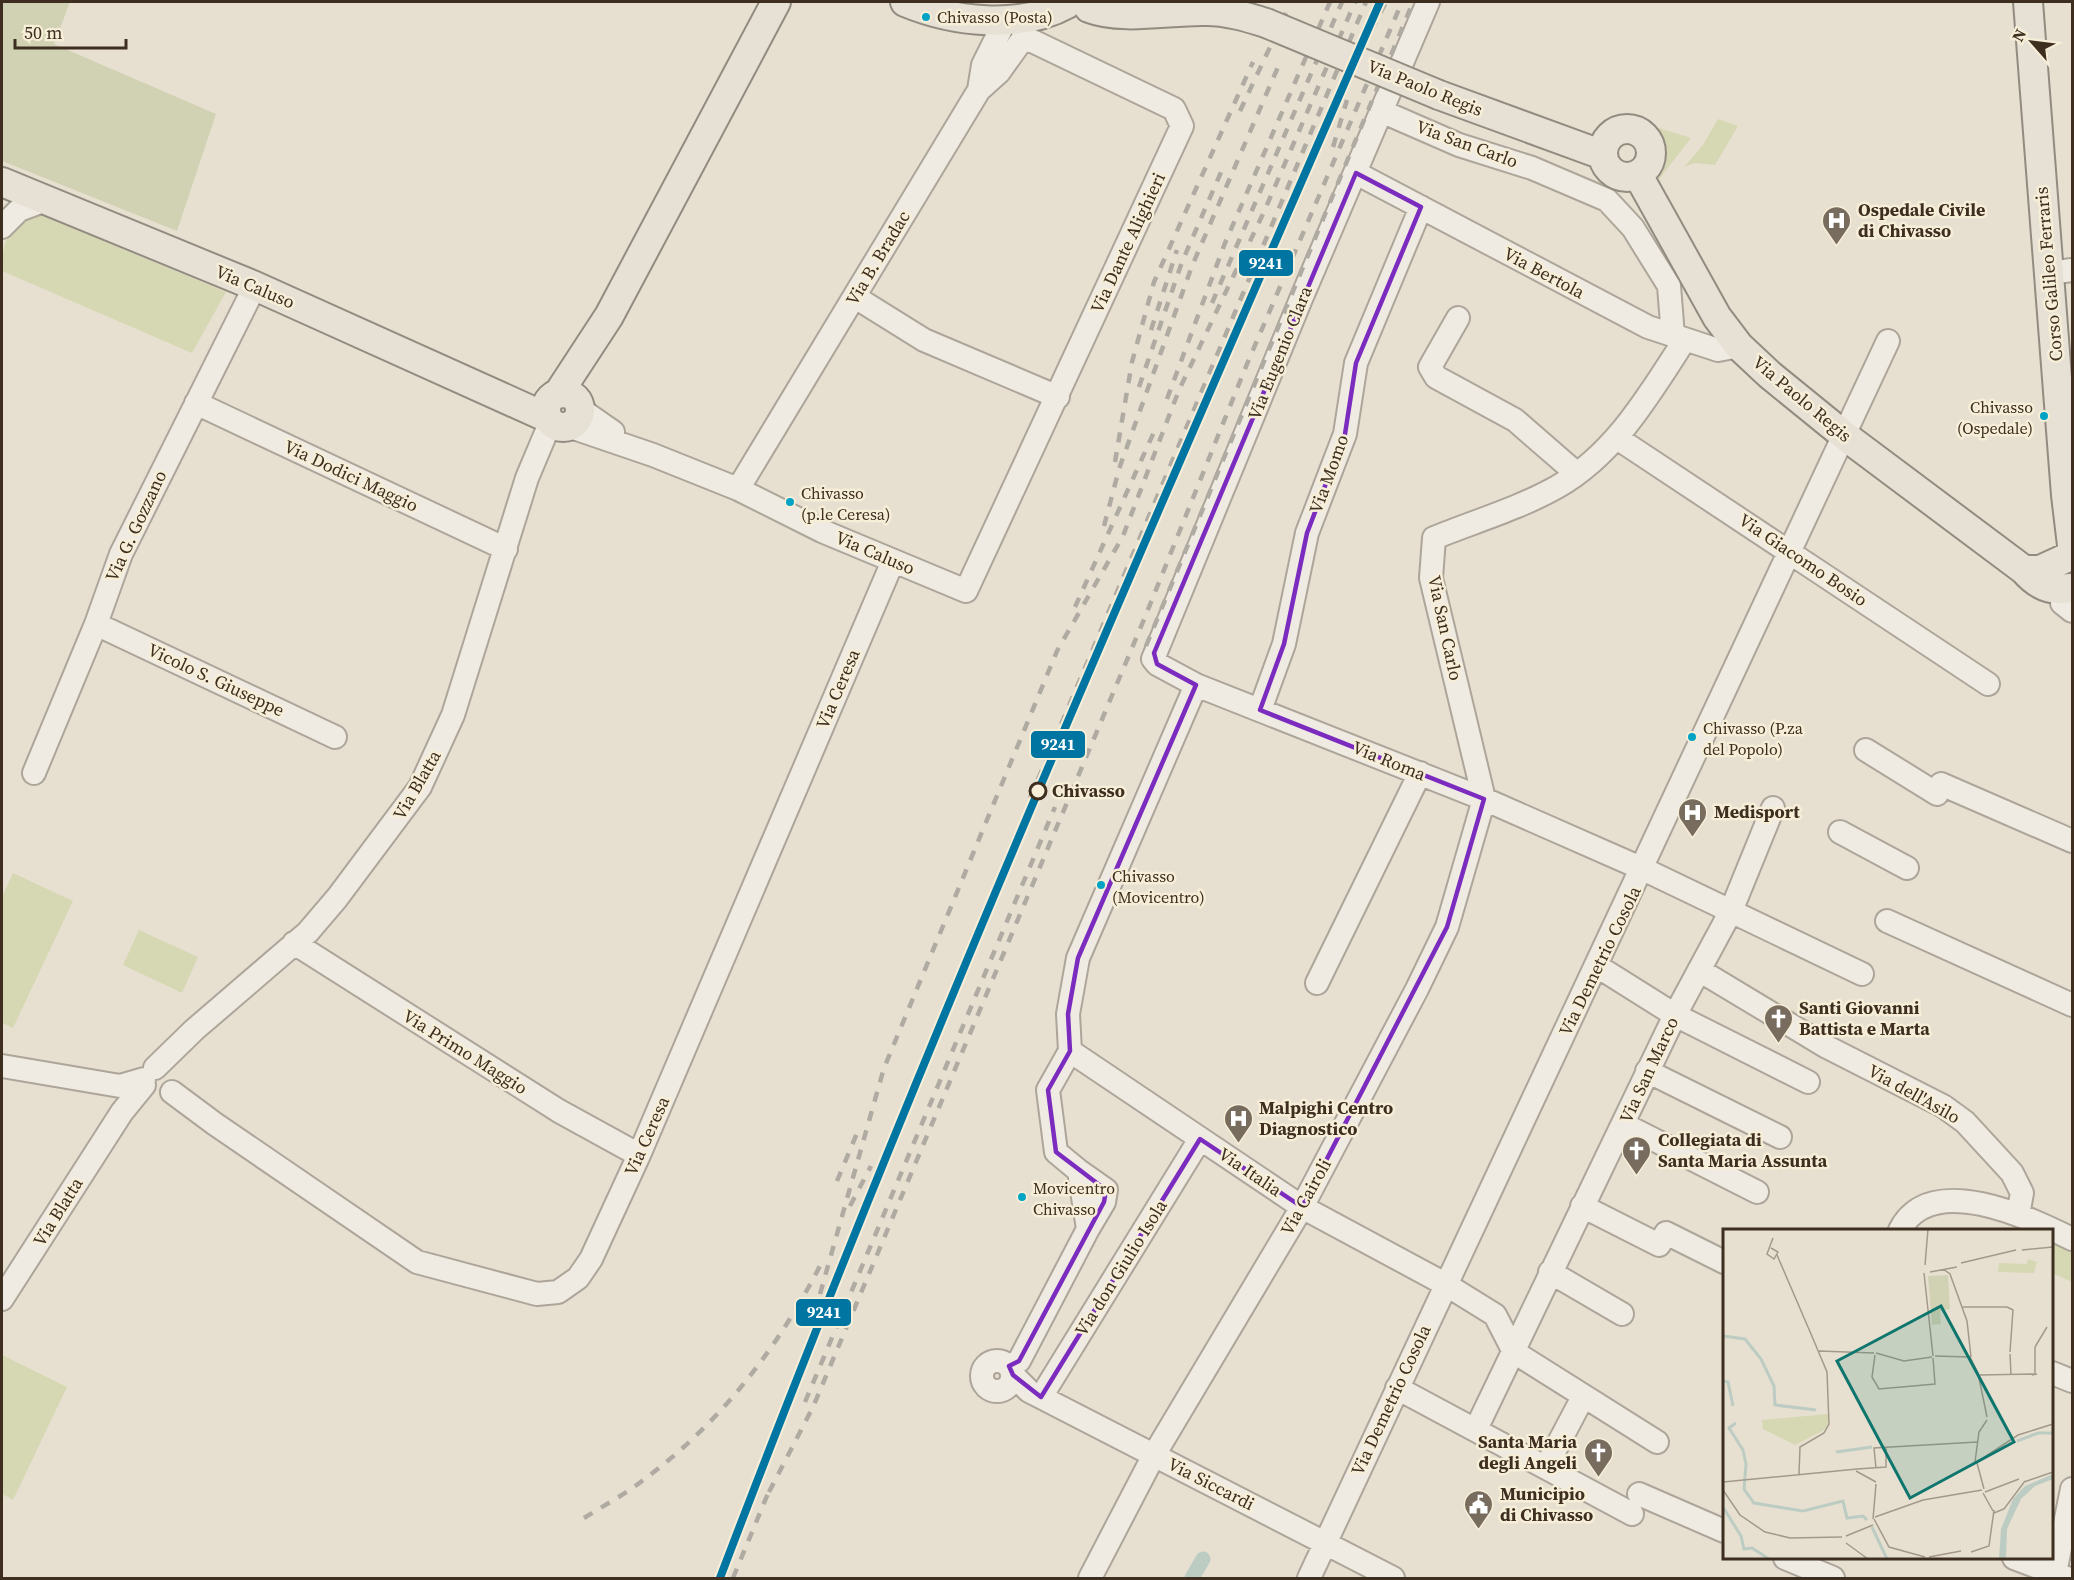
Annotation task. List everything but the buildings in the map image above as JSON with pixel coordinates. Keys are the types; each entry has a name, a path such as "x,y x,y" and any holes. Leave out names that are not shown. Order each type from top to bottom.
{"main road":[{"path":"562,410 609,316 776,2"},
{"path":"905,2 992,22 1052,12 1079,3"},
{"path":"972,2 1026,8 1079,3"},
{"name":"Corso Galileo Ferraris","path":"2028,2 2061,272 2066,495 2070,552 2060,572 2069,598"},
{"name":"Via Paolo Regis","path":"1079,3 1111,14 1208,11 1239,15 1266,23 1439,95 1603,155"},
{"path":"1628,129 1642,134 1651,148 1649,164 1638,175 1622,177 1615,175 1604,163 1603,155 1607,140 1619,130 1628,129"},
{"name":"Via Paolo Regis","path":"1638,175 1717,317 1739,346 1770,375 1845,436 2044,586 2061,590 2069,598"},
{"name":"Via Caluso","path":"5,202 46,200 255,286 506,397 562,410"},
{"path":"2024,570 2040,570 2070,552"}],"street":[{"name":"Via Eugenio Clara","path":"1196,685 1157,664 1153,659 1154,653 1428,2"},
{"name":"Via B. Bradac","path":"738,489 979,90 983,65 1005,21"},
{"name":"Via Dante Alighieri","path":"966,591 1182,126 1174,109 1024,37 999,72 979,90"},
{"name":"Via San Carlo","path":"1381,111 1459,145 1532,168 1607,200 1633,228 1669,286 1678,338 1637,413 1617,438 1576,473 1557,487 1434,538 1431,578 1484,799"},
{"name":"Via Bertola","path":"1356,173 1648,327 1718,350 1739,346"},
{"name":"Via Momo","path":"1260,710 1284,644 1307,533 1345,434 1356,363 1421,207"},
{"name":"Via G. Gozzano","path":"34,773 96,624 121,554 255,286"},
{"path":"855,297 924,340 1058,396"},
{"path":"1458,318 1430,367 1436,377 1515,420 1576,473"},
{"name":"Via Demetrio Cosola","path":"1309,1578 1445,1284 1644,869 1888,342"},
{"name":"Via Dodici Maggio","path":"196,403 506,549"},
{"name":"Via Caluso","path":"562,410 653,454 738,489 822,531 966,591"},
{"name":"Via Blatta","path":"2,1299 115,1125 155,1084 194,1030 294,943 338,898 420,787 453,715 527,478 562,410"},
{"name":"Via Giacomo Bosio","path":"1617,438 1988,684"},
{"name":"Via Ceresa","path":"155,1084 417,1261 537,1294 558,1292 578,1278 591,1259 639,1155 893,561"},
{"name":"Vicolo S. Giuseppe","path":"96,624 335,737"},
{"path":"1070,1051 1068,1014 1078,958 1196,685"},
{"name":"Via Roma","path":"1196,685 1484,799 1644,869"},
{"path":"1866,750 1939,789 2073,841"},
{"path":"1317,983 1420,773"},
{"name":"Via Cairoli","path":"1090,1578 1154,1455 1302,1207 1417,989 1447,927 1484,799"},
{"name":"Via San Marco","path":"1476,1429 1675,1014 1731,911 1773,808"},
{"path":"1840,832 1907,868"},
{"path":"1644,869 1862,974"},
{"path":"1887,921 2073,1005"},
{"name":"Via Primo Maggio","path":"294,943 530,1093 639,1155"},
{"path":"1597,966 1675,1014 1808,1082"},
{"name":"Via dell'Asilo","path":"1699,970 1827,1047 1943,1106 1965,1122 2012,1173 2022,1193 2018,1215"},
{"name":"Via Italia","path":"1070,1051 1302,1207 1445,1284 1495,1315 1506,1332 1514,1352"},
{"name":"Via Siccardi","path":"1070,1051 1048,1090 1056,1152 1079,1171 1088,1229 1009,1377 1035,1394 1393,1578"},
{"path":"2,1066 120,1086 155,1084"},
{"path":"1647,1071 1780,1137"},
{"path":"1623,1124 1757,1192"},
{"name":"Via don Giulio Isola","path":"1035,1394 1200,1139"},
{"path":"1901,1229 1913,1213 1937,1202 1974,1203 2018,1215 2050,1229"},
{"path":"1582,1206 1659,1245 1666,1233 1723,1261"},
{"path":"2053,1230 2073,1239"},
{"path":"1550,1272 1622,1314"},
{"path":"1514,1352 1657,1442"},
{"path":"2053,1373 2073,1382"},
{"path":"1397,1388 1546,1467 1636,1504 1723,1531"},
{"path":"1546,1467 1583,1397"},
{"path":"2018,1559 2058,1577 2073,1489"},
{"path":"1792,1559 1826,1569"}],"highlighted area":[{"path":"1356,173 1421,207 1356,363 1345,434 1307,533 1284,644 1260,710 1484,799 1447,927 1302,1207 1200,1139 1041,1397 1013,1375 1009,1366 1019,1361 1104,1202 1106,1190 1056,1152 1048,1090 1070,1051 1068,1014 1078,958 1196,685 1157,664 1154,653"}],"green space":[{"path":"2,2 70,2 54,44 216,114 177,231 2,161"},
{"path":"1627,118 1691,138 1657,182 1652,175 1656,152 1653,138 1643,127 1633,123 1616,122"},
{"path":"1718,119 1738,126 1715,165 1695,163 1684,167 1703,145"},
{"path":"38,214 226,292 192,353 2,271 3,251 9,235 20,223"},
{"path":"13,873 73,901 13,1028 2,1023 2,897"},
{"path":"139,930 198,957 182,993 123,965"},
{"path":"2053,1238 2072,1247 2072,1282 2053,1273"},
{"path":"2,1355 67,1387 13,1500 2,1494"}],"waterway":[{"path":"1192,1578 1203,1559"}],"railway":[{"path":"1167,399 1225,243 1330,2"},
{"path":"1212,303 1342,2"},
{"path":"820,1294 884,1068 1057,651 1123,536 1179,390 1263,214 1355,2"},
{"path":"1030,798 1366,2"},
{"path":"1344,84 1386,2"},
{"path":"769,1492 813,1407 1145,617 1247,364 1402,2"},
{"path":"1146,646 1413,2"},
{"path":"1240,111 1286,13"},
{"path":"1115,462 1132,362 1154,282 1253,62"},
{"path":"1104,526 1119,469 1192,266 1278,67"},
{"path":"1333,147 1347,100"},
{"path":"1283,214 1314,157"},
{"path":"1139,387 1182,262 1225,163"},
{"path":"1151,330 1177,250"},
{"path":"1075,607 1154,432"},
{"path":"805,1402 1055,807"},
{"path":"837,1181 860,1126"},
{"path":"850,1206 871,1166"},
{"path":"584,1518 621,1496 671,1458 722,1409 767,1353 806,1292 823,1260"},
{"path":"733,1578 771,1486"}],"transit line":[{"name":"9241","path":"720,1578 797,1379 957,983 1124,590 1380,2"}],"place":[{"name":"Chivasso (Posta)","path":"926,17"},
{"name":"Ospedale Civile di Chivasso","path":"1837,246"},
{"name":"Chivasso (Ospedale)","path":"2044,416"},
{"name":"Chivasso (p.le Ceresa)","path":"790,502"},
{"name":"Chivasso (P.za del Popolo)","path":"1692,737"},
{"name":"Chivasso","path":"1038,791"},
{"name":"Medisport","path":"1693,838"},
{"name":"Chivasso (Movicentro)","path":"1101,885"},
{"name":"Santi Giovanni Battista e Marta","path":"1778,1044"},
{"name":"Malpighi Centro Diagnostico","path":"1238,1144"},
{"name":"Collegiata di Santa Maria Assunta","path":"1637,1176"},
{"name":"Movicentro Chivasso","path":"1022,1197"},
{"name":"Santa Maria degli Angeli","path":"1598,1478"},
{"name":"Municipio di Chivasso","path":"1479,1530"}]}
